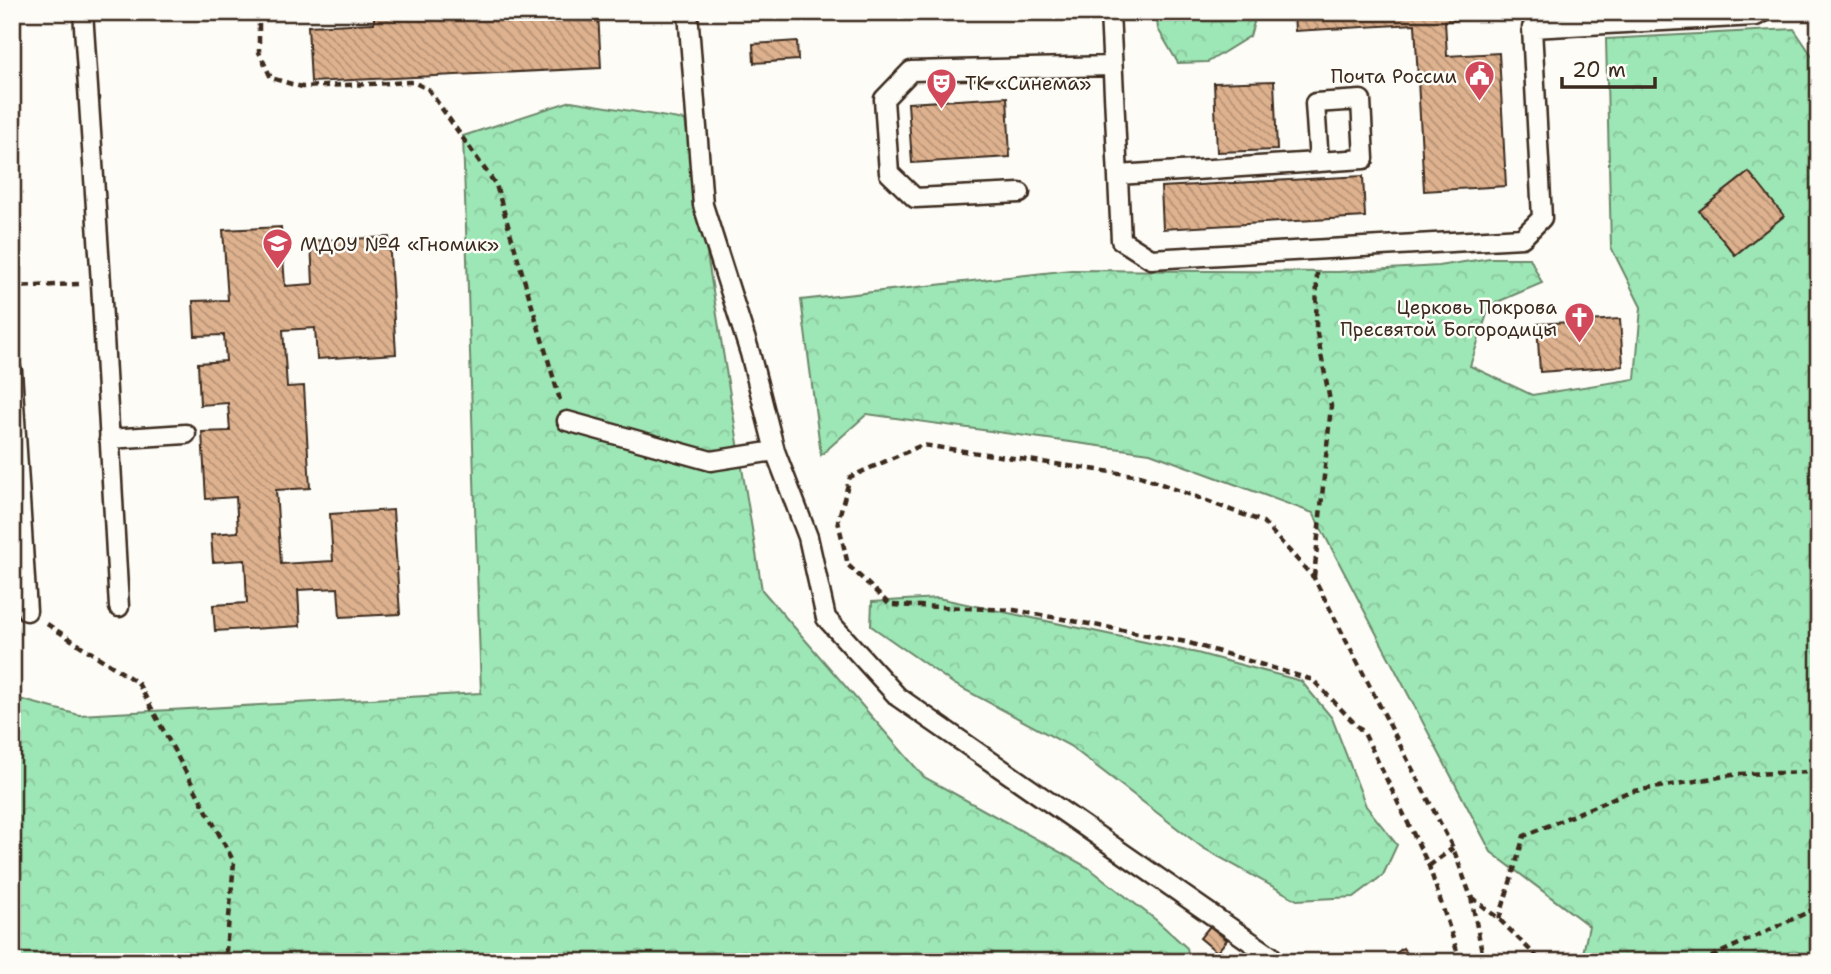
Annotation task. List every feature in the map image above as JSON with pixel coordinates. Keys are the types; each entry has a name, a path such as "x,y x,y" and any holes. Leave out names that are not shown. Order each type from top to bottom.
{"lane":[{"path":"83,12 119,607"},
{"path":"688,12 703,205 750,354 775,451 808,537 826,618 898,697 1271,956"},
{"path":"1110,12 1121,240 1150,260 1522,238 1542,218 1532,28 1756,16 1763,12"},
{"path":"1020,193 915,198 889,173 884,99 911,71 1112,66"},
{"path":"1118,175 1319,162"},
{"path":"12,371 27,611"},
{"path":"566,421 711,461 775,451"},
{"path":"110,439 187,434"}],"path":[{"path":"259,12 259,52 271,78 302,87 413,82 428,89 496,185 566,421"},
{"path":"1314,578 1331,406 1316,328 1318,249"},
{"path":"12,287 101,283"},
{"path":"1455,962 1457,951 1429,866 1364,733 1313,680 1186,642 1014,610 890,605 848,565 838,521 850,477 922,445 1140,476 1263,522 1314,578 1453,848 1471,897 1484,962"},
{"path":"27,611 138,682 234,862 225,962"},
{"path":"1499,919 1524,836 1628,792 1738,774 1819,772"},
{"path":"1429,866 1453,848"},
{"path":"1471,897 1499,919 1542,962"},
{"path":"1700,962 1819,907"}],"green space":[{"path":"1156,12 1257,12 1250,36 1208,62 1178,63 1158,29"},
{"path":"1794,29 1819,66 1819,962 1581,962 1589,926 1491,852 1313,513 1150,453 867,414 821,455 801,300 1071,270 1338,272 1438,266 1490,258 1530,258 1542,283 1490,305 1470,366 1532,395 1635,379 1641,307 1611,247 1606,39"},
{"path":"571,101 685,120 762,590 924,777 1089,868 1187,948 1190,962 12,962 12,697 79,715 481,693 463,136"},
{"path":"938,598 1197,653 1301,681 1332,718 1366,806 1397,845 1383,875 1354,897 1297,900 1203,848 1070,746 954,684 871,626 872,602"}],"building":[{"path":"374,12 439,12 439,19 598,12 601,68 311,82 308,26 374,23"},
{"path":"1294,12 1469,12 1469,19 1445,21 1447,56 1499,53 1506,186 1424,191 1415,24 1295,31"},
{"path":"797,41 798,60 754,63 753,44"},
{"path":"1274,81 1277,150 1217,152 1214,83"},
{"path":"1007,97 1010,157 912,163 908,103"},
{"path":"1749,172 1784,216 1735,255 1699,211"},
{"path":"1363,176 1365,217 1163,229 1161,187"},
{"path":"281,227 285,286 313,284 311,241 389,237 396,354 317,359 315,328 283,330 287,387 304,386 310,488 276,490 281,564 333,561 330,514 393,510 400,614 340,617 338,588 298,590 300,626 215,631 213,605 247,603 245,560 213,562 211,534 238,532 236,497 206,499 202,432 230,431 228,403 200,405 198,363 226,361 224,335 195,336 193,301 228,300 223,230"},
{"name":"Церковь Покрова Пресвятой Богородицы","path":"1620,319 1623,366 1540,372 1537,324"},
{"path":"1210,926 1227,940 1217,952 1200,938"},
{"path":"1403,948 1414,962 1385,962"}],"place":[{"name":"Почта России","path":"1480,103"},
{"name":"ТК «Синема»","path":"942,110"},
{"name":"МДОУ №4 «Гномик»","path":"277,271"},
{"name":"Церковь Покрова Пресвятой Богородицы","path":"1580,345"}]}
